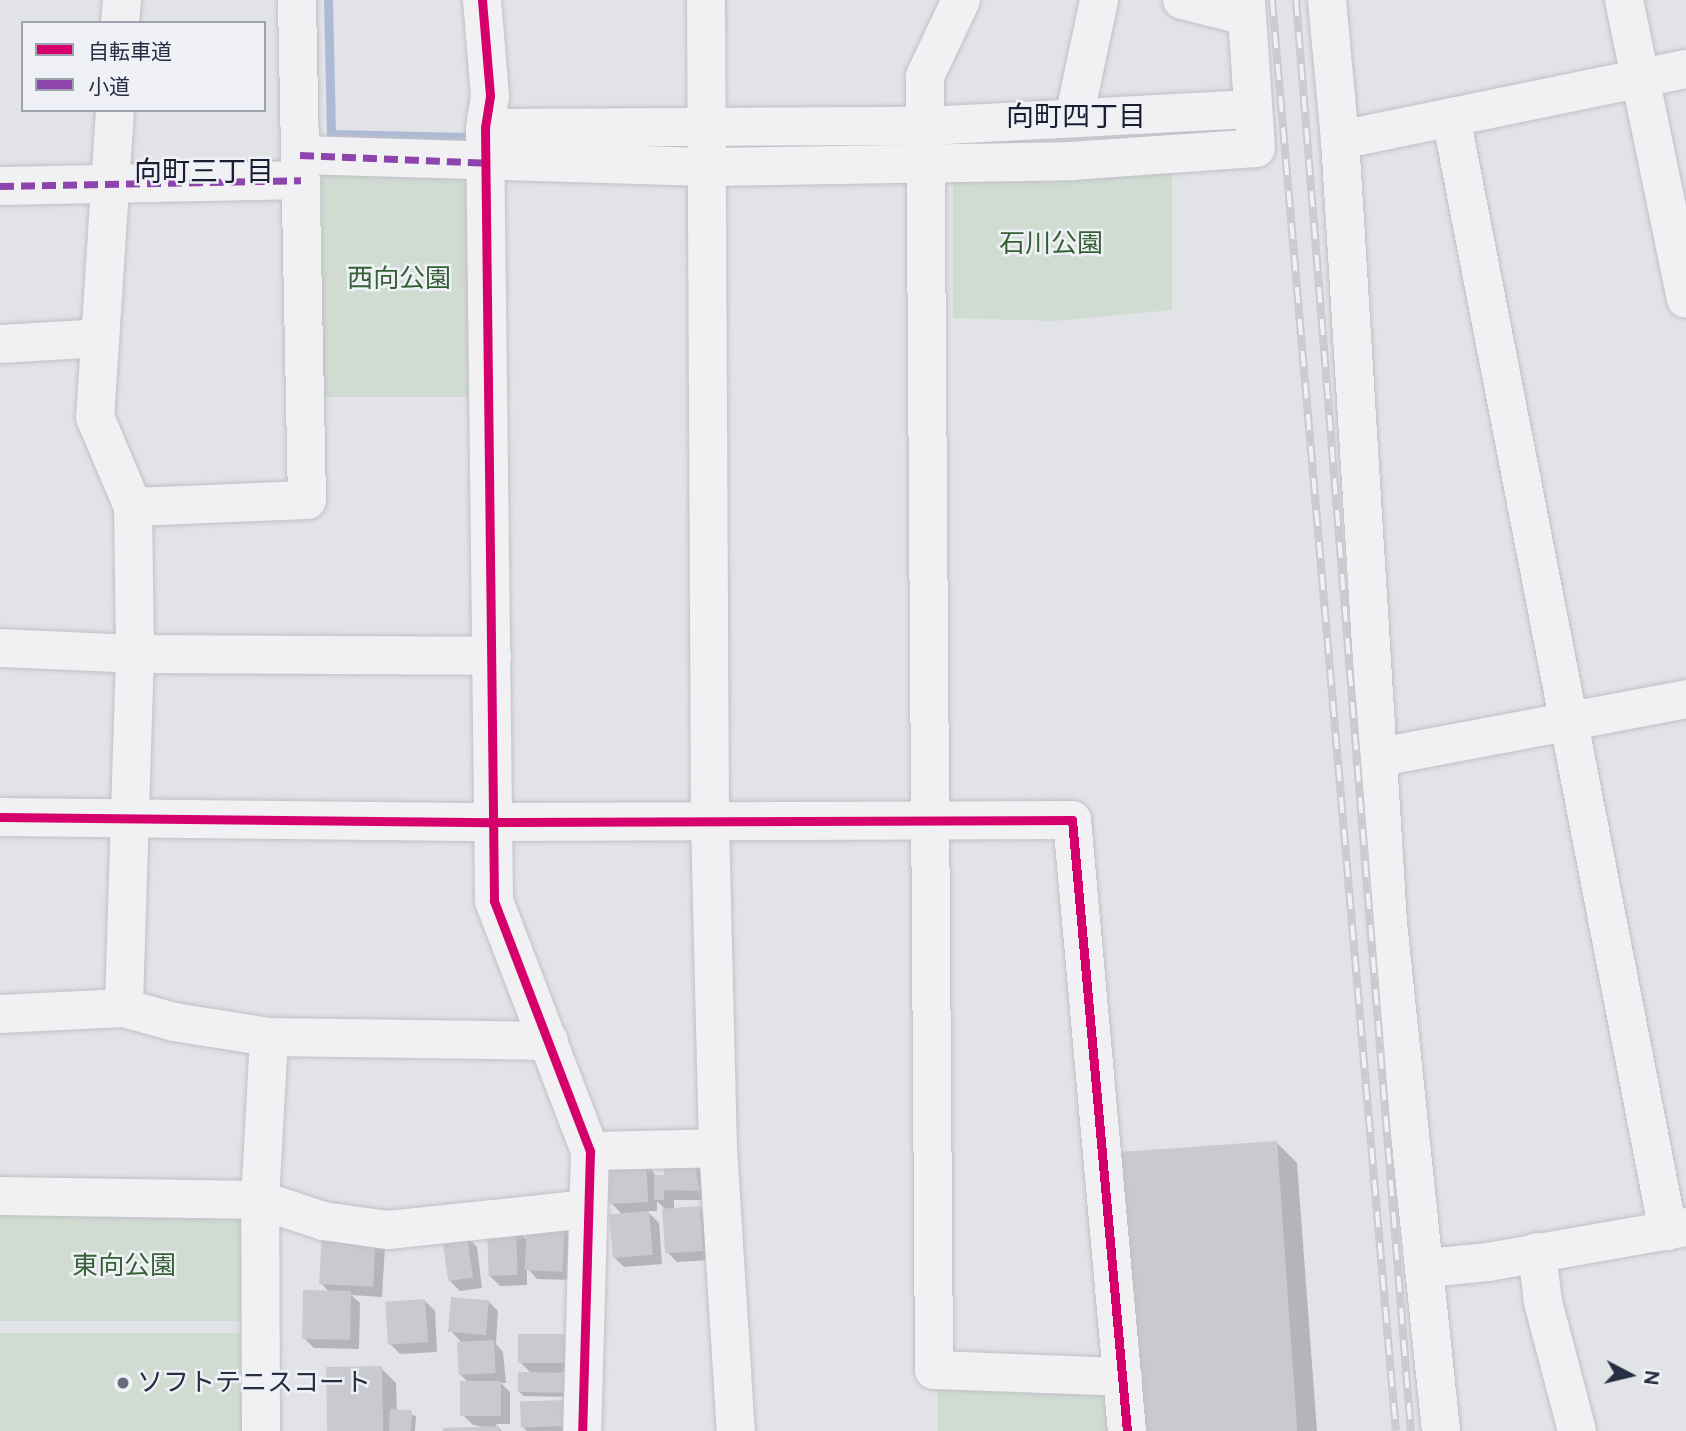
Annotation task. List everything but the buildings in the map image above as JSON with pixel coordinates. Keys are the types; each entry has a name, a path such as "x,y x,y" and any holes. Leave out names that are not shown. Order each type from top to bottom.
{"street":[{"path":"120,21 122,0"},
{"path":"133,507 307,500 297,0"},
{"path":"482,0 490,96 486,145 494,901 590,1151 582,1431"},
{"path":"706,0 704,127 710,822 718,1148 736,1431"},
{"path":"961,0 925,76 933,1370 1123,1377"},
{"path":"1074,118 1099,0"},
{"path":"486,145 706,167 1071,161 1256,148 1251,110 1246,8 1182,0"},
{"path":"1327,0 1340,139 1375,758 1399,1053 1426,1268 1441,1431"},
{"path":"1625,0 1686,299"},
{"path":"1340,139 1686,69"},
{"path":"0,186 300,168 486,145 704,127 927,126 1251,110"},
{"path":"115,112 95,417 133,507 135,654 124,1009"},
{"path":"1426,1268 1677,1229 1569,724 1451,117"},
{"path":"0,344 100,338"},
{"path":"0,648 135,654 492,656"},
{"path":"1375,758 1569,724 1686,699"},
{"path":"0,817 492,822 1072,820 1127,1431"},
{"path":"0,1014 124,1009 174,1022 269,1037 549,1041"},
{"path":"261,1431 260,1200 269,1037"},
{"path":"590,1151 718,1148"},
{"path":"0,1196 260,1200 323,1221 388,1230 588,1209"},
{"path":"1537,1252 1544,1302 1577,1431"}],"green space":[{"name":"西向公園","path":"322,161 478,161 478,397 322,397"},
{"name":"石川公園","path":"1172,164 1172,310 1054,321 953,318 953,170"},
{"name":"東向公園","path":"0,1210 248,1210 248,1321 0,1321"},
{"name":"ソフトテニスコート","path":"0,1333 245,1333 245,1431 0,1431"},
{"path":"938,1380 1110,1380 1110,1431 938,1431"}],"waterway":[{"path":"328,0 331,134 467,137"}],"railway":[{"path":"1272,0 1396,1431"},
{"path":"1296,0 1411,1431"}],"marked path":[{"path":"300,155 487,163"},
{"path":"0,186 301,180"}],"cycle path":[{"path":"482,0 490,96 485,128 494,901 590,1151 582,1431"},
{"path":"0,817 492,822 1072,820 1127,1431"}],"place":[{"name":"ソフトテニスコート","path":"123,1383"}],"district":[{"name":"向町四丁目","path":"1076,116"},
{"name":"向町三丁目","path":"204,171"}]}
